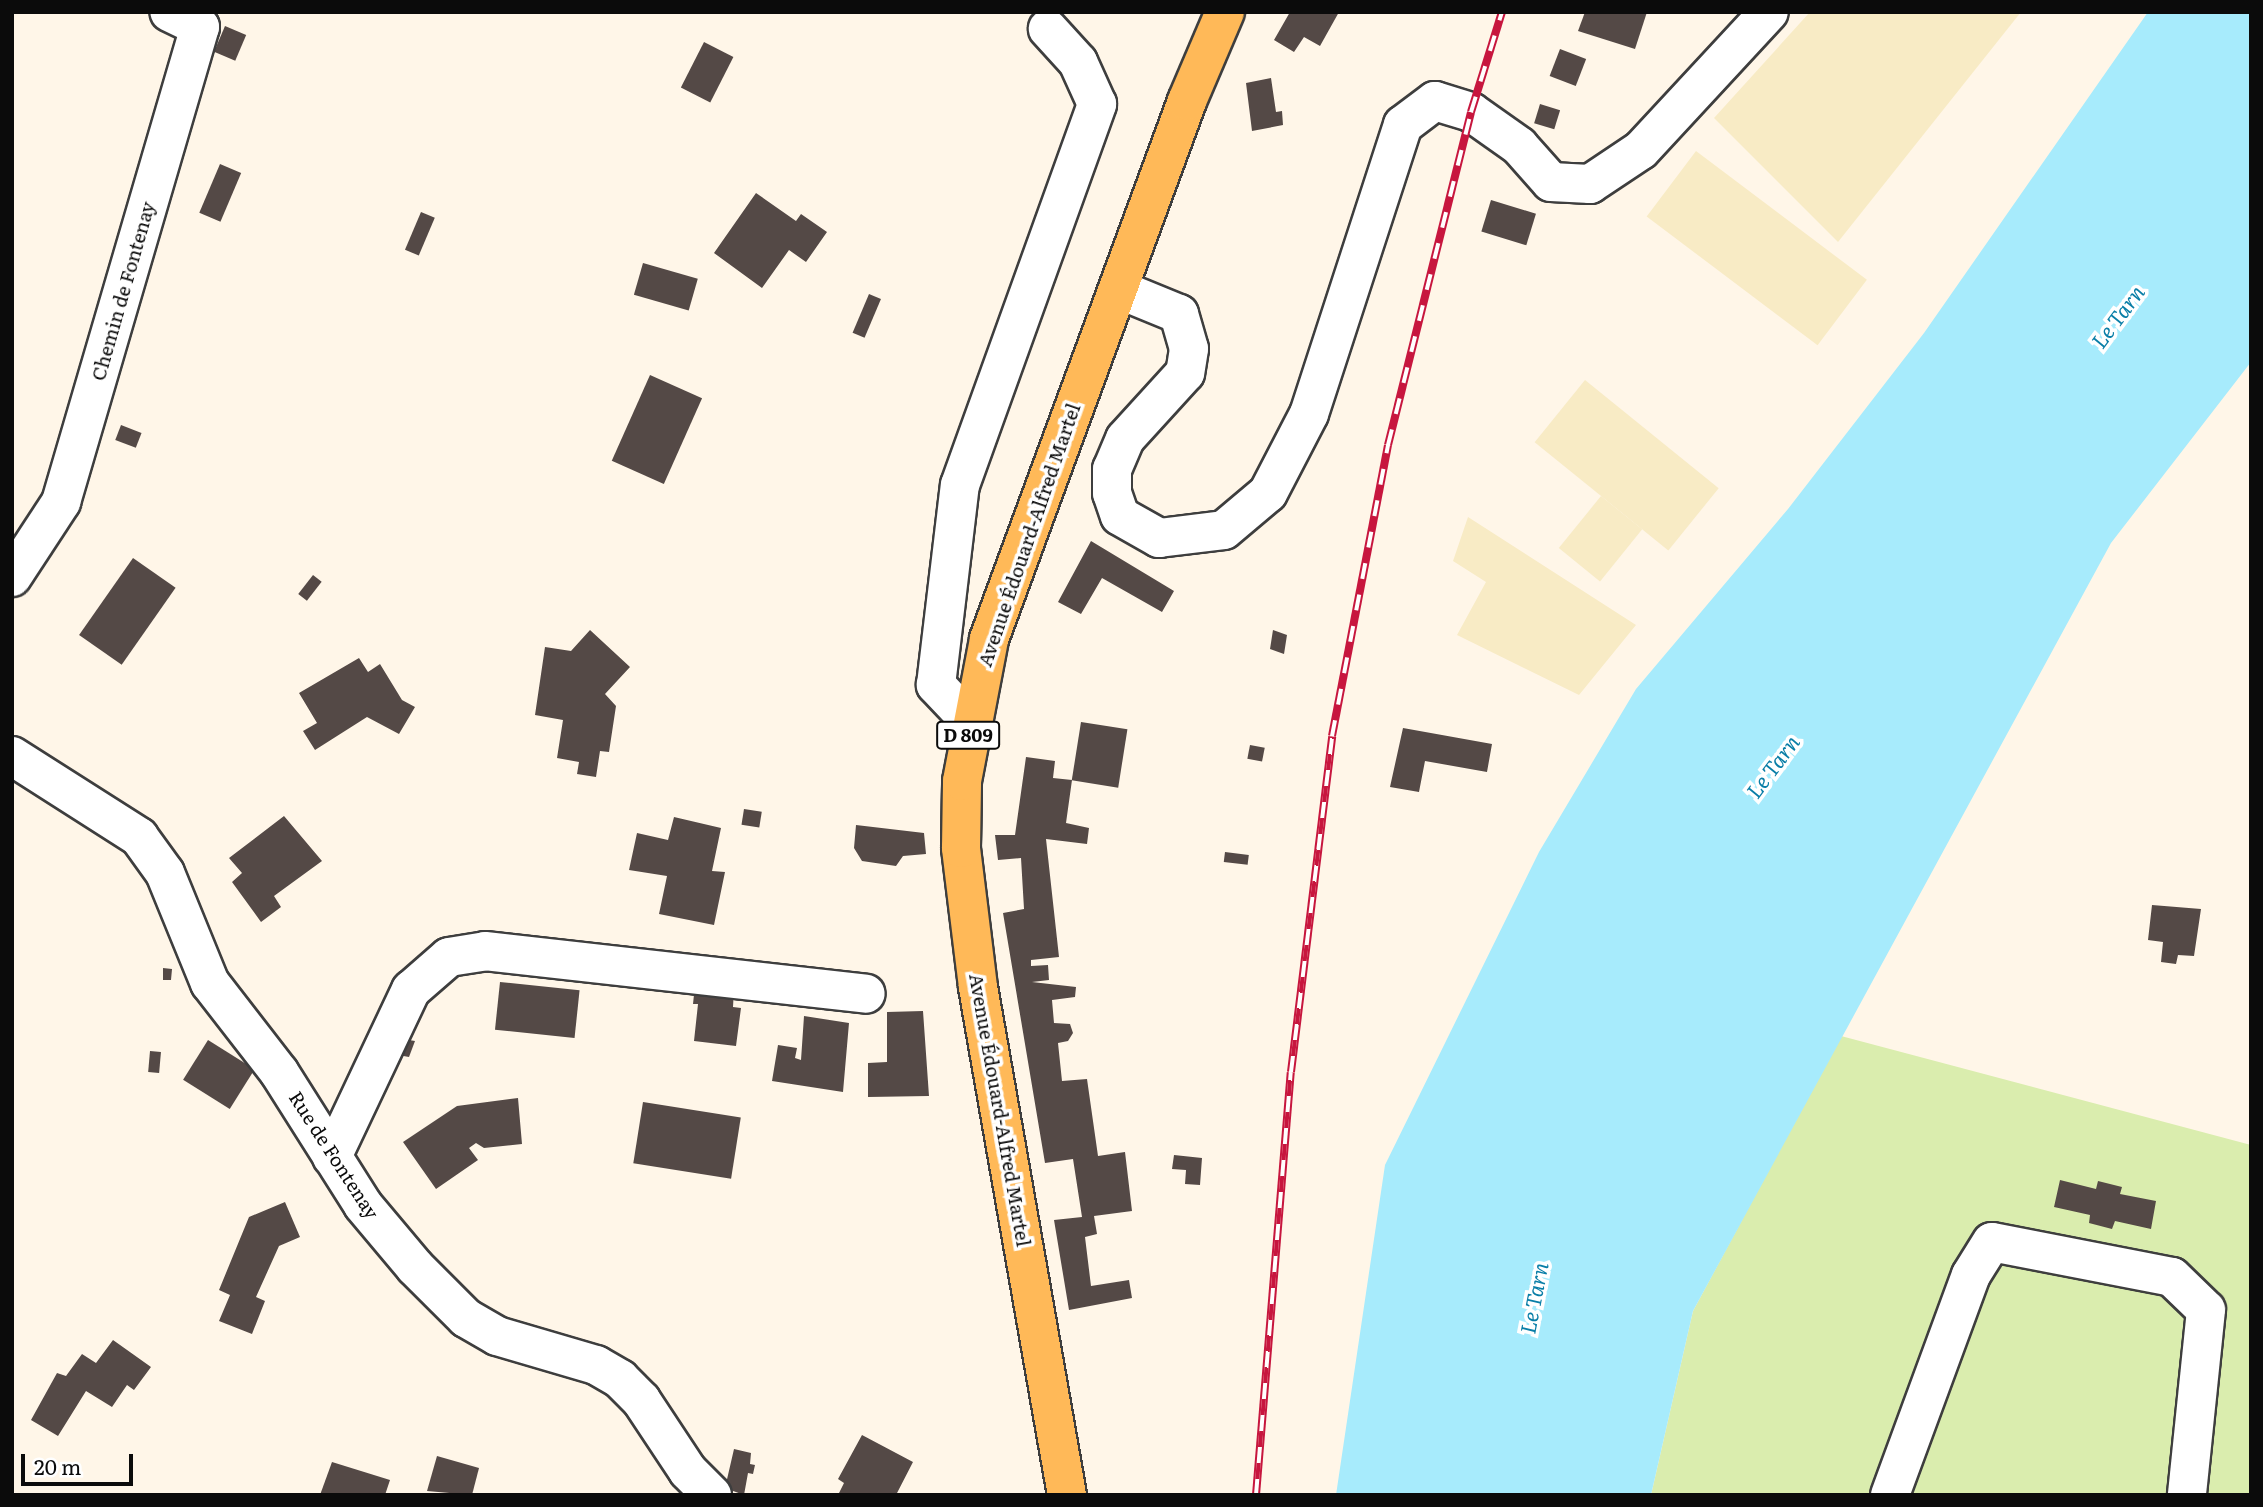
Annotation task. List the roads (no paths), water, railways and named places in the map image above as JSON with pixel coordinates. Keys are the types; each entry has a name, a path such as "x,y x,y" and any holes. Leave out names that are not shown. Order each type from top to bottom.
{"main road":[{"name":"Avenue Édouard-Alfred Martel","path":"1067,1495 968,913 962,781 970,721 993,626 1118,289 1225,12"}],"street":[{"name":"Chemin de Fontenay","path":"12,577 61,502 200,27 169,12"},
{"path":"1118,289 1179,314 1189,349 1185,373 1125,439 1112,469 1112,493 1120,516 1158,538 1224,530 1268,493 1309,414 1403,125 1435,101 1471,111 1519,146 1551,182 1590,184 1641,150 1769,12"},
{"path":"970,721 936,685 960,485 1097,104 1078,62 1048,29"},
{"name":"Rue de Fontenay","path":"12,756 139,837 164,873 210,983 279,1072 363,1205 466,1318 497,1336 596,1365 620,1379 641,1400 688,1471 712,1495"},
{"path":"332,1157 411,990 449,957 485,951 866,993"},
{"path":"1890,1495 1971,1275 1992,1242 2172,1277 2206,1310 2187,1495"}],"water":[{"name":"Le Tarn","path":"2148,12 2251,12 2251,362 2111,543 1693,1311 1651,1495 1336,1495 1385,1165 1539,852 1636,689 1788,509 1924,333"}],"railway":[{"path":"1256,1495 1291,1072 1332,736 1388,445 1471,112 1502,12"}]}
